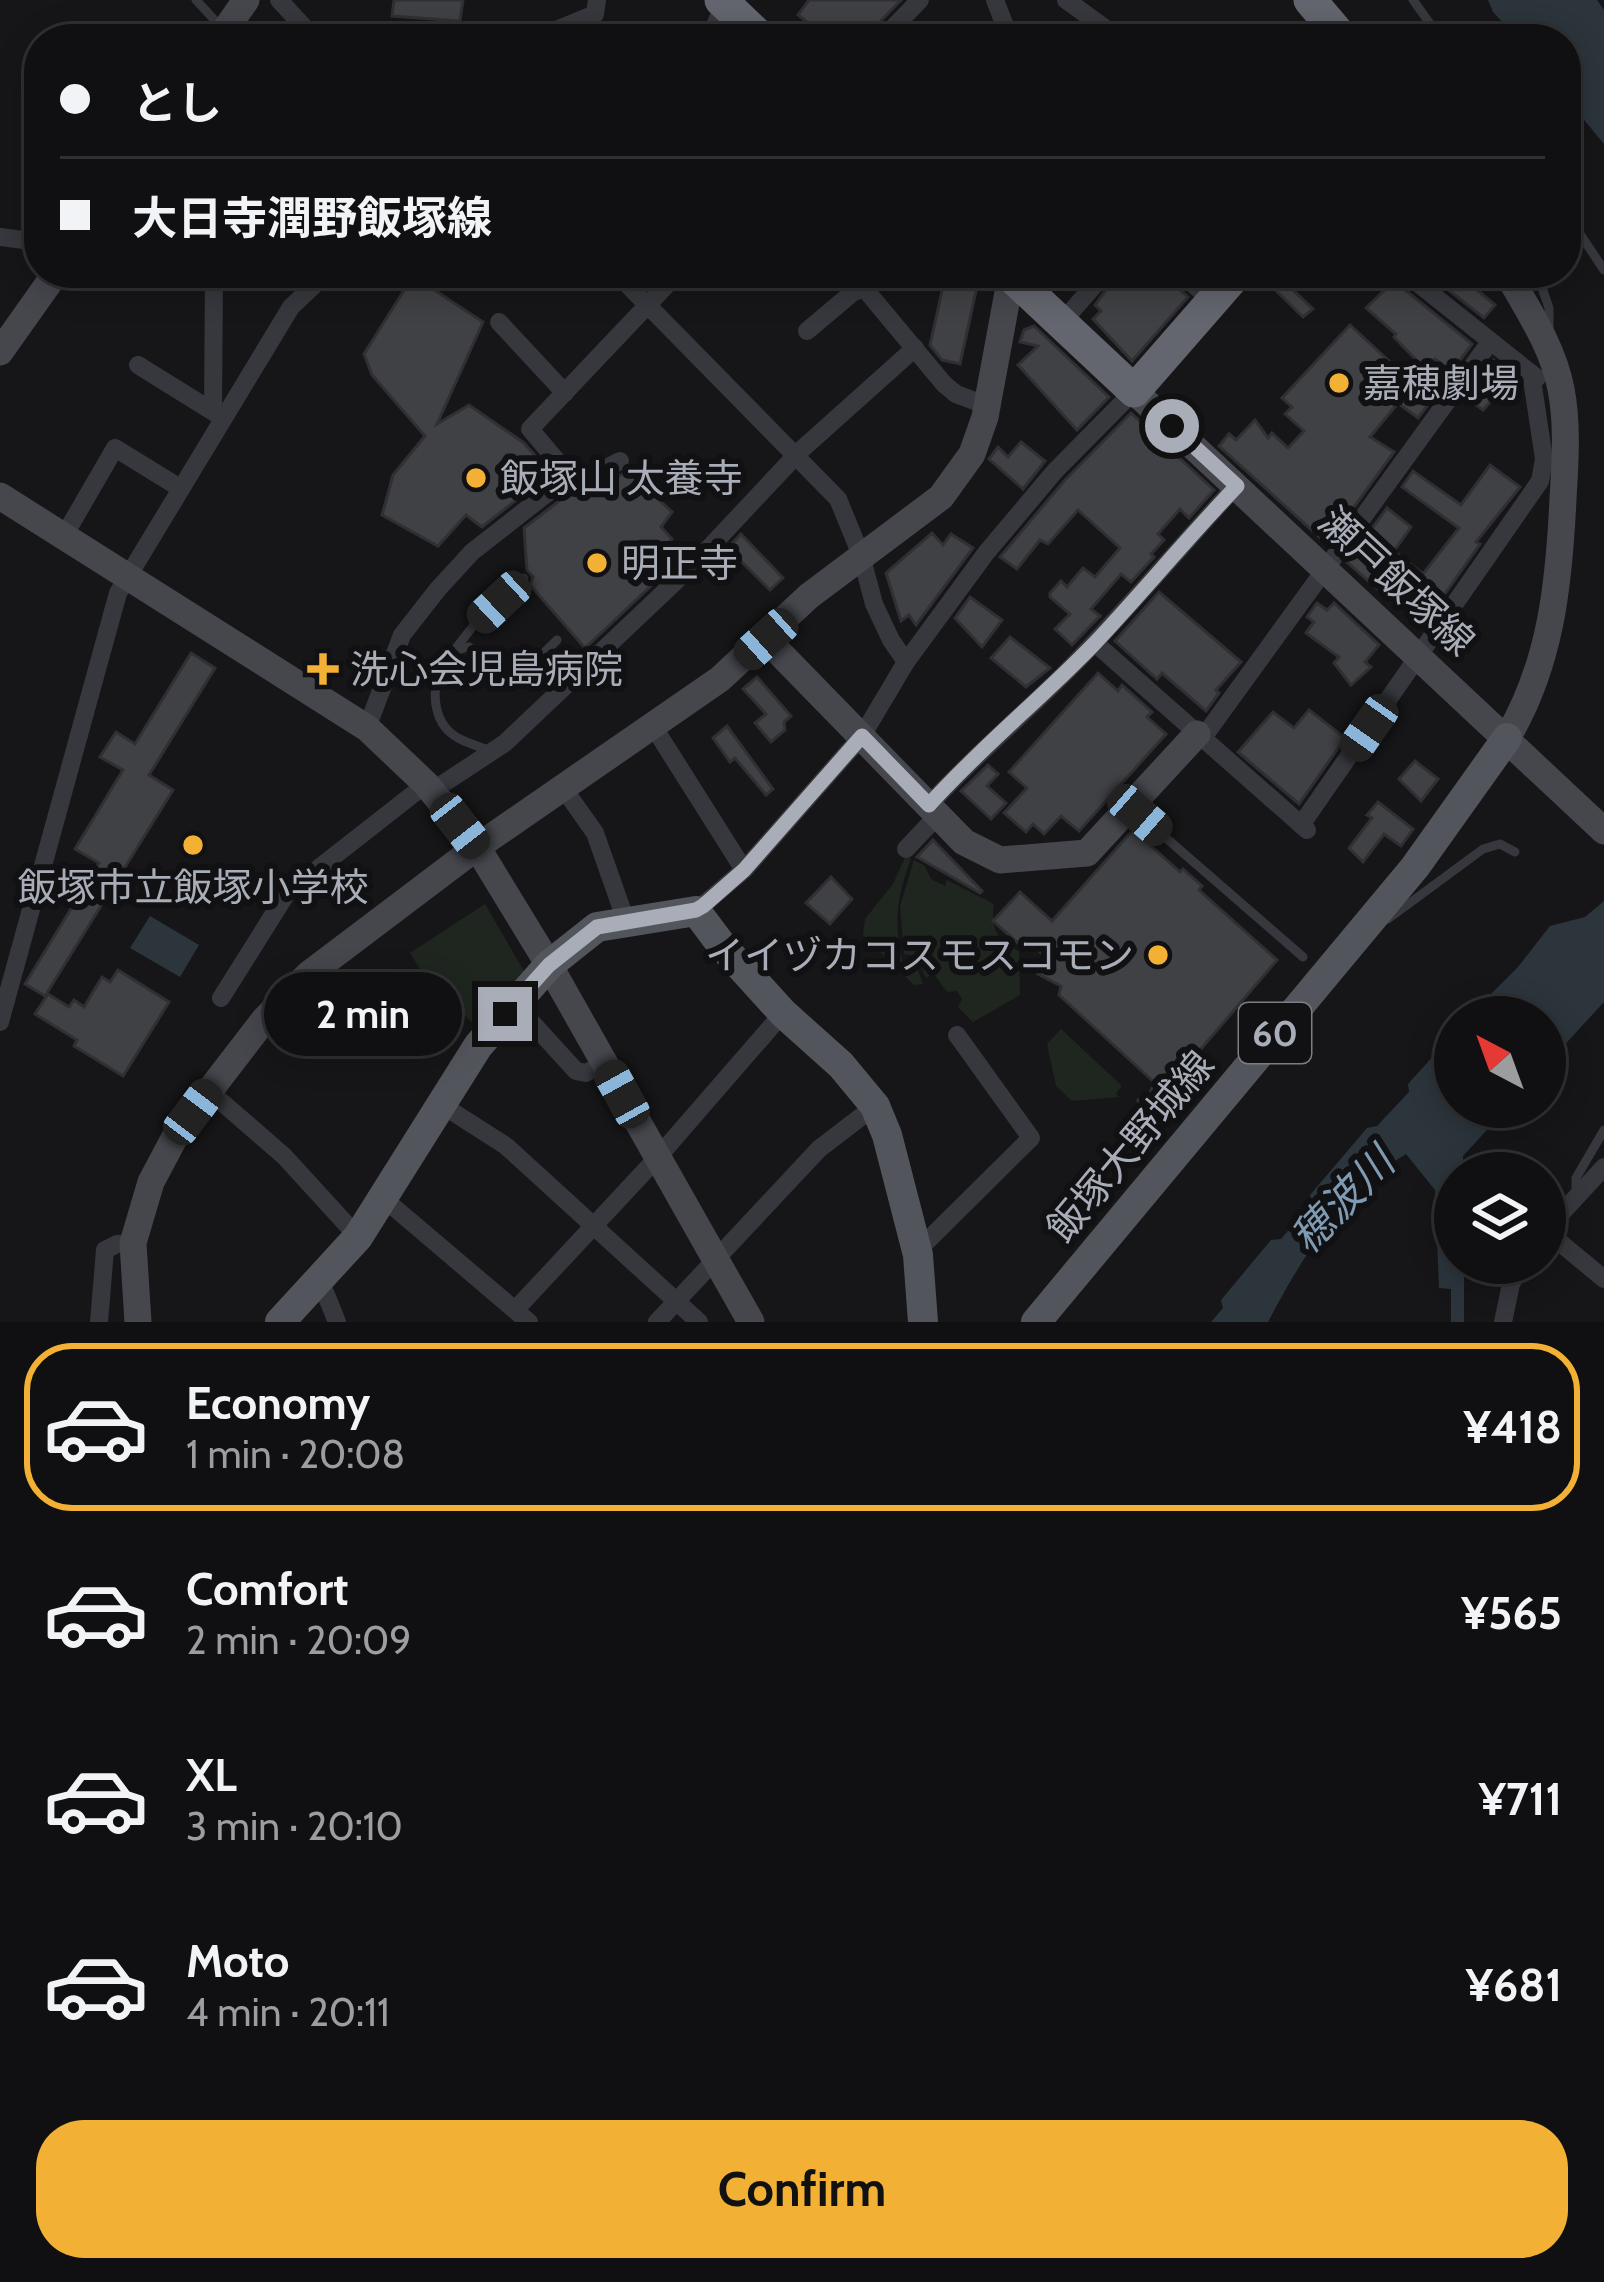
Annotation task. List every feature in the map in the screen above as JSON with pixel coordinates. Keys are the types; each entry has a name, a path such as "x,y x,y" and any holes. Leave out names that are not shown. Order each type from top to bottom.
{"highway":[{"path":"1310,0 1330,24"},
{"path":"723,1 747,24"},
{"path":"1027,288 1134,391 1224,288"}],"main road":[{"name":"飯塚大野城線","path":"1036,1322 1415,867 1512,743"},
{"path":"280,1322 358,1237 478,1046 549,965 597,927 696,910 723,947 841,1065 875,1106 917,1251 923,1322"}],"street":[{"path":"279,0 301,24"},
{"path":"571,24 595,14 597,0"},
{"path":"1066,0 1099,24"},
{"path":"895,24 916,1"},
{"path":"0,352 45,288"},
{"path":"214,288 218,415"},
{"path":"632,288 838,499 874,604 906,662"},
{"path":"564,479 563,468 530,429 664,288"},
{"path":"807,332 859,288"},
{"path":"870,288 869,294 956,394 988,406"},
{"path":"138,1322 133,1243 161,1159 209,1090 287,994 477,847 720,679 809,596 941,497 972,454 988,406 1013,288"},
{"path":"1061,322 1092,288"},
{"path":"1198,288 1213,301"},
{"path":"1423,288 1490,342 1541,362"},
{"path":"1512,743 1551,626 1565,466 1561,388 1541,362 1513,288"},
{"path":"0,1022 5,980 23,935 118,593 218,415 307,289"},
{"path":"499,322 565,393"},
{"path":"766,639 964,842 1000,860 1087,853 1200,736 1490,342"},
{"path":"221,998 287,893 429,788 493,752 695,563 797,454 915,348"},
{"path":"1095,643 1304,828 1540,481 1544,460 1541,362"},
{"path":"138,365 218,415"},
{"path":"696,910 744,870 862,736 906,662 1022,509 1134,391"},
{"name":"瀬戸飯塚線","path":"1134,391 1604,831"},
{"path":"64,536 120,439 180,488"},
{"path":"564,479 577,483 620,461"},
{"path":"367,728 402,635 438,589 472,552 564,479"},
{"path":"906,849 976,753 1012,727 1095,643 1237,486"},
{"path":"0,496 367,728 429,788 477,847 549,965 751,1322"},
{"path":"660,737 744,870"},
{"path":"571,799 596,833 626,921"},
{"path":"0,926 23,935"},
{"path":"514,1003 576,1071 586,1073 604,1063"},
{"path":"383,1198 523,1316 593,1227 783,1012"},
{"path":"917,1251 1031,1138 957,1035"},
{"path":"209,1090 284,1156 358,1237"},
{"path":"442,1105 506,1146 700,1322"},
{"path":"657,1322 819,1149 875,1106"},
{"path":"1566,1208 1604,1167"},
{"path":"100,1322 105,1250 133,1243"},
{"path":"1566,1248 1604,1279"},
{"path":"320,1280 337,1322"},
{"path":"1503,1322 1511,1284"}],"lane":[{"path":"1581,236 1604,270"},
{"path":"1541,362 1549,308 1543,288"},
{"path":"493,752 448,730 435,708 441,667 474,625 524,578"},
{"path":"456,648 474,649 511,685 557,640"},
{"path":"1130,807 1303,957"},
{"path":"1341,954 1483,849 1500,844 1514,851"},
{"path":"1576,1197 1576,1178 1604,1130"}],"shaded area":[{"path":"906,855 911,859 897,922 903,963 914,960 923,984 914,985 863,935 865,919 893,884"},
{"path":"914,860 925,866 931,879 945,886 947,880 994,904 997,933 1019,951 1020,995 973,1022 958,1007 962,999 957,991 947,992 933,973 926,978 916,956 904,954 900,906"},
{"path":"485,904 528,978 483,1033 424,976 410,953"},
{"path":"1061,1029 1122,1086 1116,1093 1119,1097 1072,1101 1056,1086 1047,1044"}],"water":[{"path":"1488,0 1597,0 1604,10 1604,144 1581,116 1581,24 1504,24"},
{"path":"1604,901 1604,1002 1566,1043 1566,996 1489,996 1550,926 1585,917"},
{"path":"150,916 199,945 180,977 130,948"},
{"name":"穂波川","path":"1434,1055 1434,1128 1489,1128 1467,1152 1434,1152 1434,1189 1406,1154 1362,1188 1326,1228 1268,1322 1211,1322 1223,1308 1221,1300 1271,1240 1281,1239 1312,1203 1310,1195 1367,1128 1377,1126 1409,1092 1408,1084"},
{"path":"1439,1284 1464,1284 1464,1322 1451,1322 1451,1289 1439,1288"}],"building":[{"path":"394,0 463,0 460,21 392,16"},
{"path":"809,0 901,0 878,24 810,24 798,15"},
{"path":"405,288 431,288 483,322 437,424 469,405 524,443 550,473 482,527 466,515 438,546 382,515 393,475 425,436 372,375 364,354"},
{"path":"943,288 977,288 960,364 942,360 930,345"},
{"path":"1107,288 1178,288 1188,297 1132,361 1093,319 1101,311 1095,305"},
{"path":"1273,288 1291,288 1313,309 1303,317"},
{"path":"1387,288 1403,288 1472,344 1452,371 1435,359 1426,370 1366,308"},
{"path":"1446,288 1475,288 1495,305 1484,318"},
{"path":"1350,325 1415,385 1419,380 1437,393 1418,418 1398,403 1370,437 1394,452 1327,544 1219,446 1229,434 1236,440 1255,420 1268,438 1272,433 1288,448 1304,431 1285,414 1292,407 1282,398"},
{"path":"1034,326 1109,397 1077,430 1018,365 1038,346 1020,342 1024,330"},
{"path":"1493,360 1513,376 1483,410 1466,398"},
{"path":"1131,413 1214,490 1189,518 1180,509 1158,534 1164,540 1151,554 1154,557 1131,582 1121,574 1091,609 1100,616 1072,645 1055,629 1070,614 1050,593 1061,581 1067,587 1083,568 1095,577 1120,548 1078,510 1048,544 1040,540 1017,569 1000,557 1065,480"},
{"path":"1021,442 1045,461 1023,489 989,459 998,447 1008,457"},
{"path":"1490,465 1520,487 1476,542 1480,544 1442,598 1419,581 1398,607 1347,562 1387,508 1411,527 1394,551 1423,574 1459,528 1402,487 1413,471 1461,505"},
{"name":"明正寺","path":"628,471 672,512 661,527 672,539 658,553 671,567 585,648 530,585 533,577 527,570 524,528 567,495 583,495"},
{"path":"932,533 943,545 951,534 973,548 916,625 909,615 901,621 886,573"},
{"path":"741,534 783,578 770,590 728,548"},
{"path":"1159,592 1241,662 1216,690 1219,693 1206,711 1162,673 1157,679 1115,641"},
{"path":"970,597 1002,620 982,647 955,618"},
{"path":"1317,603 1327,610 1334,603 1379,645 1365,662 1371,667 1351,685 1334,663 1339,657 1306,633 1314,622 1307,617"},
{"path":"1010,637 1050,668 1026,687 991,658"},
{"path":"191,653 215,668 149,775 173,790 45,996 25,984 99,863 75,849 123,770 100,757 116,732 135,744"},
{"path":"1098,673 1118,691 1122,685 1152,712 1147,717 1166,734 1079,831 1061,816 1044,834 1033,824 1026,832 1004,813 1027,788 1009,772"},
{"path":"757,677 791,716 784,722 785,730 771,742 755,723 766,714 743,689"},
{"path":"1309,710 1345,738 1299,804 1238,752 1273,712 1294,728"},
{"path":"727,726 773,789 766,795 735,758 730,762 713,738"},
{"path":"1415,761 1438,779 1421,801 1399,779"},
{"path":"988,765 998,774 987,786 1006,803 991,819 961,791"},
{"path":"1378,802 1413,829 1401,846 1384,834 1363,862 1349,848"},
{"name":"イイヅカコスモスコモン","path":"1133,830 1202,886 1199,890 1277,960 1141,1119 1138,1100 1147,1098 1155,1083 1059,995 1061,986 1038,974 1053,963 1031,944 1026,950 993,921 1020,892 1052,921"},
{"path":"933,840 982,891 980,893 917,857"},
{"path":"831,877 852,899 830,924 806,903"},
{"path":"118,970 169,1002 123,1076 74,1046 77,1040 35,1014 48,994 69,1007 74,1000 84,1007 102,977 110,982"}],"place":[{"name":"嘉穂劇場","path":"1339,383"},
{"name":"飯塚山 太養寺","path":"476,478"},
{"name":"明正寺","path":"597,563"},
{"name":"洗心会児島病院","path":"323,669"},
{"name":"飯塚市立飯塚小学校","path":"193,845"},
{"name":"イイヅカコスモスコモン","path":"1158,955"}],"route":[{"path":"505,1014 549,965 597,927 703,906 744,870 862,736 929,805 976,753 1012,727 1095,643 1237,486 1172,426"}]}
